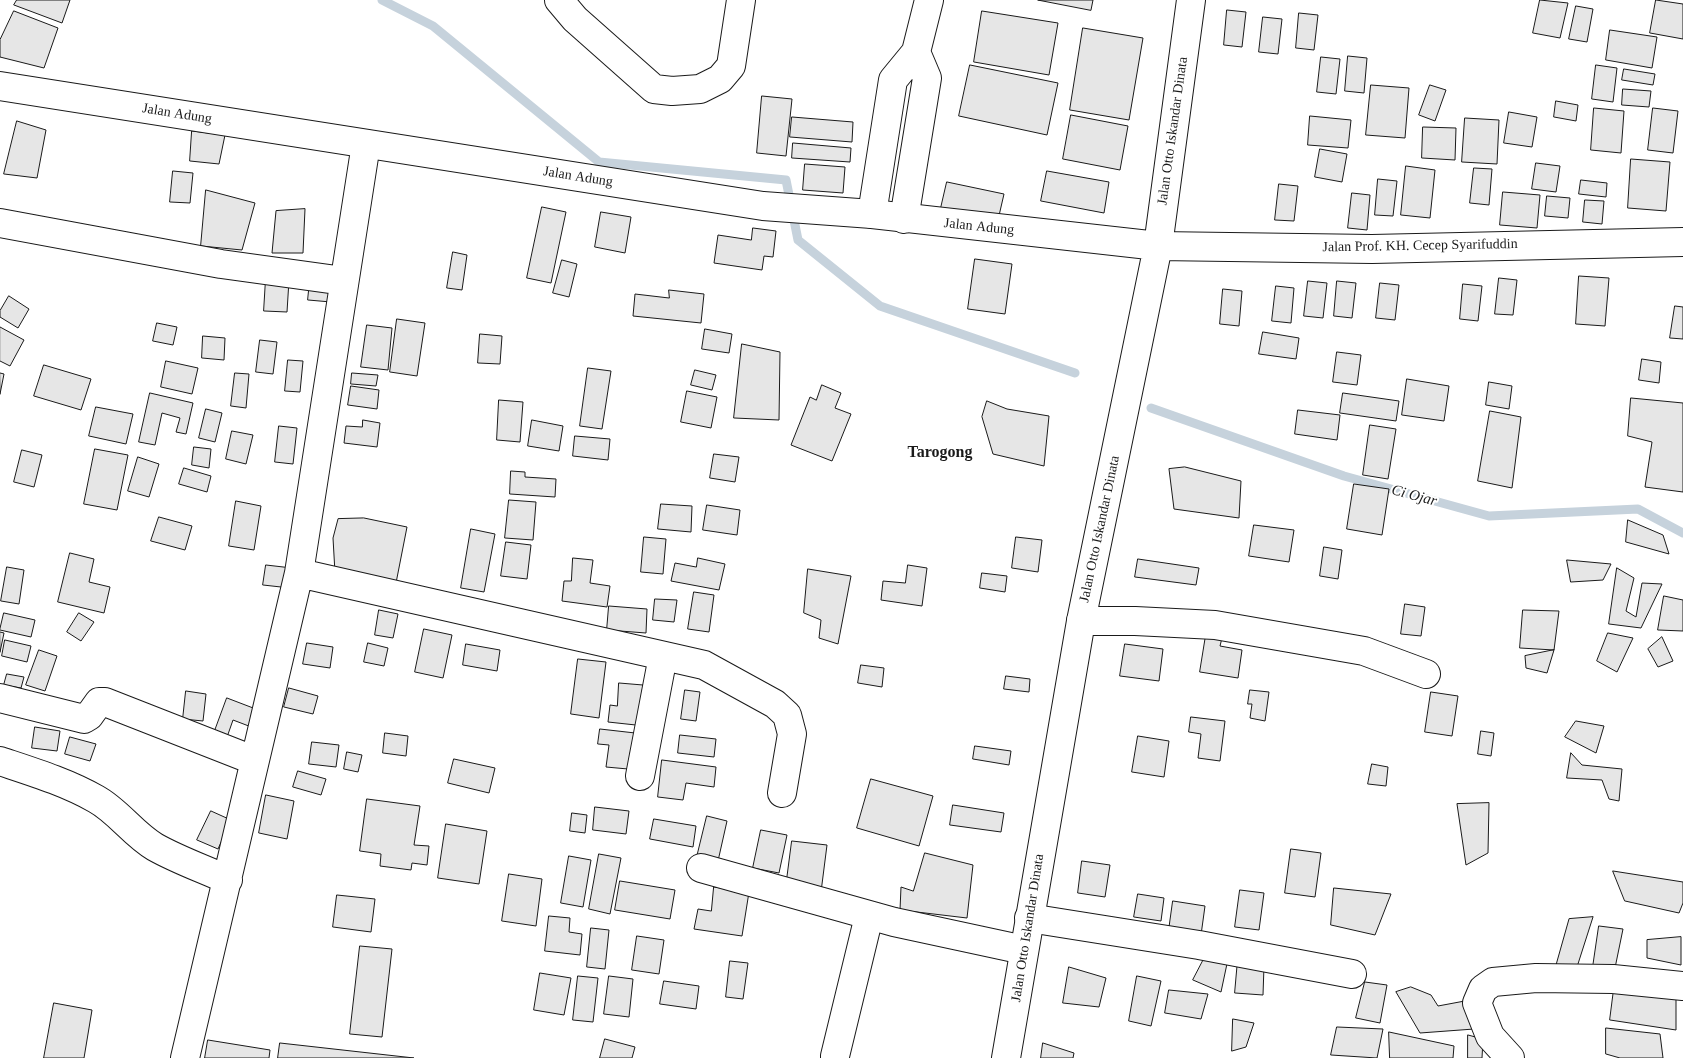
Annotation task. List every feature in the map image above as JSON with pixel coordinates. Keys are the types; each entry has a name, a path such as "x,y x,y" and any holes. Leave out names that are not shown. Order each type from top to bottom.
{"street":[{"path":"559,0 575,19 654,89 672,91 700,89 720,79 731,66 741,0"},
{"path":"872,214 893,80 916,52 929,0"},
{"name":"Jalan Otto Iskandar Dinata","path":"1006,1058 1081,622 1158,246 1191,0"},
{"path":"904,219 927,78 916,52"},
{"name":"Jalan Adung","path":"0,86 763,206 872,214 1158,246"},
{"path":"185,1058 298,573 366,144"},
{"path":"0,223 47,230 221,264 344,281"},
{"name":"Jalan Prof. KH. Cecep Syarifuddin","path":"1158,246 1372,249 1683,242"},
{"path":"298,573 704,665 775,704 787,715 792,734 782,792"},
{"path":"1081,622 1135,621 1215,625 1364,651 1426,674"},
{"path":"640,776 663,656"},
{"path":"0,698 84,719 89,716 99,702 105,702 253,760"},
{"path":"0,761 67,784 96,799 112,809 130,828 155,846 228,880"},
{"path":"700,868 869,916 1024,950"},
{"path":"835,1056 869,916"},
{"path":"1029,918 1199,945 1352,974"},
{"path":"1510,1058 1490,1036 1477,1003 1483,989 1493,982 1536,978 1613,979 1683,986"}],"building":[{"path":"17,0 70,0 62,23 14,5"},
{"path":"1038,0 1093,0 1091,10"},
{"path":"1540,0 1568,3 1560,38 1533,33"},
{"path":"1656,0 1683,4 1683,39 1650,33"},
{"path":"1576,6 1593,9 1587,42 1569,39"},
{"path":"1227,10 1246,12 1242,47 1224,45"},
{"path":"14,11 58,28 44,68 0,57 0,40"},
{"path":"982,11 1058,23 1049,75 974,62"},
{"path":"1299,13 1318,15 1314,50 1296,48"},
{"path":"1263,17 1282,19 1278,54 1259,52"},
{"path":"1083,28 1143,38 1129,120 1070,110"},
{"path":"1610,30 1657,37 1652,68 1606,60"},
{"path":"1348,56 1367,58 1364,93 1345,91"},
{"path":"1321,57 1340,59 1336,94 1317,92"},
{"path":"970,65 1058,83 1047,135 959,116"},
{"path":"1596,65 1617,68 1613,102 1592,99"},
{"path":"1624,69 1655,74 1653,85 1622,80"},
{"path":"1371,85 1409,88 1405,138 1366,135"},
{"path":"1430,85 1446,90 1435,121 1419,115"},
{"path":"1623,89 1651,91 1649,107 1622,105"},
{"path":"762,96 792,99 786,156 757,153"},
{"path":"1556,101 1578,105 1576,121 1554,117"},
{"path":"1594,108 1624,111 1621,153 1591,150"},
{"path":"1653,108 1678,111 1673,153 1648,150"},
{"path":"1509,112 1537,117 1532,147 1504,143"},
{"path":"1071,115 1128,126 1120,170 1063,159"},
{"path":"1310,116 1351,120 1348,148 1308,145"},
{"path":"792,117 853,122 852,142 790,137"},
{"path":"1465,118 1499,120 1497,164 1462,162"},
{"path":"17,121 46,130 37,178 4,174"},
{"path":"1423,127 1456,128 1455,160 1422,158"},
{"path":"192,131 225,135 219,164 190,161"},
{"path":"793,143 851,148 850,162 792,158"},
{"path":"1320,149 1347,154 1342,182 1315,177"},
{"path":"1631,159 1670,162 1666,211 1628,208"},
{"path":"1536,163 1560,166 1556,192 1532,189"},
{"path":"805,164 845,167 843,193 803,190"},
{"path":"1406,166 1435,170 1430,218 1401,215"},
{"path":"1474,168 1492,169 1489,205 1470,203"},
{"path":"173,171 193,173 190,203 170,202"},
{"path":"1047,171 1109,182 1104,213 1041,201"},
{"path":"1378,179 1397,181 1393,216 1375,215"},
{"path":"1581,180 1607,183 1606,197 1579,194"},
{"path":"947,182 1004,194 998,220 941,208"},
{"path":"1279,184 1298,186 1294,221 1275,220"},
{"path":"206,190 255,203 242,250 201,246"},
{"path":"1503,192 1540,195 1537,228 1500,225"},
{"path":"1352,193 1370,195 1367,230 1348,228"},
{"path":"1547,196 1570,198 1568,218 1545,216"},
{"path":"1585,200 1604,201 1602,224 1583,222"},
{"path":"542,207 566,212 551,283 527,278"},
{"path":"305,209 303,253 272,253 276,211"},
{"path":"601,212 631,217 625,253 595,247"},
{"path":"753,228 776,231 773,257 764,256 762,270 714,263 718,235 751,240"},
{"path":"453,252 467,255 462,290 447,288"},
{"path":"975,259 1012,264 1005,314 968,309"},
{"path":"562,260 577,264 569,297 553,293"},
{"path":"1579,276 1609,278 1605,326 1576,324"},
{"path":"266,278 289,280 287,312 264,311"},
{"path":"1499,278 1517,280 1513,315 1495,314"},
{"path":"310,280 332,283 331,302 308,300"},
{"path":"1308,281 1327,283 1323,318 1304,316"},
{"path":"1337,281 1356,283 1352,318 1334,316"},
{"path":"1380,283 1399,285 1395,320 1376,318"},
{"path":"1463,284 1482,286 1478,321 1460,319"},
{"path":"1276,286 1294,288 1291,323 1272,321"},
{"path":"1223,289 1242,291 1239,326 1220,324"},
{"path":"669,290 704,294 701,323 633,316 635,294 669,298"},
{"path":"9,296 29,309 18,328 0,317 0,311"},
{"path":"1675,306 1683,307 1683,339 1670,338"},
{"path":"397,319 425,323 417,376 390,372"},
{"path":"157,323 177,327 173,345 153,341"},
{"path":"367,325 392,328 388,370 361,367"},
{"path":"0,327 24,340 10,366 0,361"},
{"path":"705,329 732,334 729,353 702,349"},
{"path":"1263,332 1299,338 1296,359 1259,354"},
{"path":"480,334 502,336 500,364 478,363"},
{"path":"203,336 225,338 224,360 202,358"},
{"path":"260,340 277,342 273,374 256,372"},
{"path":"742,344 780,352 779,420 734,418"},
{"path":"1337,352 1361,355 1357,385 1333,382"},
{"path":"1642,359 1661,362 1659,383 1639,380"},
{"path":"288,360 303,361 300,392 285,391"},
{"path":"166,361 198,368 192,394 161,387"},
{"path":"44,365 91,379 81,410 34,396"},
{"path":"588,368 611,371 602,429 580,426"},
{"path":"695,370 716,375 712,390 691,385"},
{"path":"0,373 4,374 0,394"},
{"path":"235,373 249,374 246,408 231,406"},
{"path":"352,373 378,375 376,386 351,384"},
{"path":"1407,379 1449,386 1444,421 1402,415"},
{"path":"1489,382 1512,386 1509,409 1486,405"},
{"path":"822,385 841,393 835,408 851,414 832,461 791,445 810,397 816,400"},
{"path":"351,386 379,390 377,409 348,405"},
{"path":"687,391 717,397 711,428 681,422"},
{"path":"150,393 193,403 186,434 176,432 180,418 162,413 155,445 139,442"},
{"path":"1343,393 1399,401 1396,421 1340,413"},
{"path":"1631,398 1683,403 1683,492 1645,487 1652,442 1628,436"},
{"path":"499,400 523,402 520,442 497,440"},
{"path":"987,401 1007,409 1049,416 1044,466 993,454 982,417"},
{"path":"96,407 133,414 126,444 89,436"},
{"path":"206,409 222,413 215,442 199,438"},
{"path":"1298,410 1340,415 1337,440 1295,434"},
{"path":"1490,411 1521,417 1512,488 1478,481"},
{"path":"363,420 380,423 377,447 344,443 346,426 362,427"},
{"path":"532,420 563,426 559,451 528,446"},
{"path":"1370,425 1396,429 1388,479 1363,475"},
{"path":"279,426 297,428 293,464 275,462"},
{"path":"232,431 253,435 246,464 226,459"},
{"path":"575,436 610,439 608,460 573,456"},
{"path":"194,447 211,449 209,468 192,465"},
{"path":"95,449 128,455 117,510 84,504"},
{"path":"22,450 42,455 34,487 14,482"},
{"path":"714,454 739,457 735,482 710,478"},
{"path":"138,457 159,464 149,497 128,491"},
{"path":"1185,467 1241,481 1239,518 1174,509 1169,469"},
{"path":"184,468 211,476 207,492 179,484"},
{"path":"511,471 525,472 525,477 556,479 555,497 510,494"},
{"path":"1354,484 1389,489 1382,535 1347,529"},
{"path":"509,500 536,502 533,540 505,538"},
{"path":"236,501 261,506 254,550 229,546"},
{"path":"661,504 692,506 691,532 658,529"},
{"path":"707,505 740,510 737,535 703,530"},
{"path":"159,517 192,526 185,550 151,541"},
{"path":"364,518 407,527 396,583 335,573 333,538 338,519"},
{"path":"1628,520 1663,535 1669,554 1626,542"},
{"path":"1254,525 1294,530 1289,562 1249,556"},
{"path":"471,529 495,534 484,592 461,588"},
{"path":"644,537 666,539 663,574 641,572"},
{"path":"1016,537 1042,540 1038,572 1012,568"},
{"path":"506,542 531,545 527,579 501,576"},
{"path":"1324,547 1342,550 1338,579 1320,576"},
{"path":"70,553 94,559 89,582 110,587 104,613 58,602"},
{"path":"573,558 593,560 590,583 610,586 607,607 562,601 564,581 571,581"},
{"path":"698,558 725,564 719,590 671,581 675,563 696,567"},
{"path":"1138,559 1199,568 1196,585 1135,577"},
{"path":"1567,560 1611,564 1603,580 1571,582"},
{"path":"266,565 292,568 290,588 263,585"},
{"path":"908,565 927,568 922,606 881,600 883,581 905,583"},
{"path":"7,567 24,570 19,604 1,601"},
{"path":"1617,568 1634,578 1626,611 1636,617 1642,583 1662,584 1641,628 1609,624"},
{"path":"808,569 851,576 838,644 819,638 821,620 804,613"},
{"path":"982,573 1007,576 1005,592 980,588"},
{"path":"694,592 714,595 709,632 688,629"},
{"path":"1664,596 1683,600 1683,631 1658,630"},
{"path":"655,599 677,600 674,622 653,620"},
{"path":"1405,604 1425,607 1421,636 1401,634"},
{"path":"609,606 647,609 646,633 607,630"},
{"path":"379,610 398,614 393,638 375,635"},
{"path":"1523,610 1559,611 1554,650 1520,648"},
{"path":"4,613 35,620 31,637 0,630"},
{"path":"79,613 94,622 81,641 67,632"},
{"path":"424,629 452,635 443,678 415,672"},
{"path":"0,632 4,633 0,652"},
{"path":"1608,633 1633,638 1617,672 1597,661"},
{"path":"1206,635 1222,638 1220,646 1242,650 1238,678 1200,672"},
{"path":"1662,637 1673,661 1658,667 1648,649"},
{"path":"5,640 31,646 27,662 2,656"},
{"path":"307,643 333,647 330,668 303,664"},
{"path":"368,643 388,648 384,666 364,662"},
{"path":"466,644 500,650 497,671 463,665"},
{"path":"1125,644 1163,649 1159,681 1120,676"},
{"path":"39,650 57,656 45,691 26,685"},
{"path":"1554,650 1547,673 1526,668 1525,656"},
{"path":"578,659 606,662 599,718 571,714"},
{"path":"861,665 884,668 882,687 858,683"},
{"path":"7,674 24,677 21,688 4,685"},
{"path":"1006,676 1030,679 1029,692 1004,689"},
{"path":"619,683 643,685 640,708 645,726 608,722 610,705 617,706"},
{"path":"289,688 318,696 313,714 284,707"},
{"path":"685,690 700,692 696,721 681,719"},
{"path":"1250,690 1269,692 1265,721 1250,718 1252,704 1248,704"},
{"path":"186,691 206,694 203,721 183,719"},
{"path":"1431,692 1458,696 1452,736 1425,732"},
{"path":"227,698 261,711 254,728 233,720 226,740 213,736"},
{"path":"1191,717 1225,721 1220,761 1198,758 1201,734 1189,732"},
{"path":"1576,721 1604,726 1596,753 1565,737"},
{"path":"35,727 60,731 57,751 32,748"},
{"path":"600,729 644,734 642,749 631,748 628,769 606,767 609,745 598,744"},
{"path":"1481,731 1494,733 1491,756 1478,754"},
{"path":"385,733 408,736 406,756 383,753"},
{"path":"680,735 716,739 714,757 678,753"},
{"path":"1138,736 1169,741 1164,777 1132,772"},
{"path":"70,737 96,744 90,761 65,754"},
{"path":"312,742 339,745 336,767 309,764"},
{"path":"975,746 1011,751 1009,765 973,759"},
{"path":"347,752 362,755 358,772 344,769"},
{"path":"1571,753 1582,765 1622,769 1619,801 1609,799 1602,780 1567,778"},
{"path":"454,759 495,768 489,793 448,783"},
{"path":"662,760 716,767 714,787 686,783 683,800 658,797"},
{"path":"1372,764 1388,767 1386,786 1368,784"},
{"path":"298,771 326,779 321,795 293,787"},
{"path":"871,779 933,796 919,846 857,828"},
{"path":"266,795 294,801 287,839 259,833"},
{"path":"367,799 420,806 414,845 429,846 427,865 412,863 411,870 380,866 381,854 360,851"},
{"path":"1489,803 1488,853 1466,865 1457,804"},
{"path":"953,805 1004,813 1001,832 950,825"},
{"path":"595,807 629,811 626,834 593,830"},
{"path":"211,811 231,820 218,849 197,840"},
{"path":"572,813 587,815 585,833 570,831"},
{"path":"707,816 727,821 718,861 697,857"},
{"path":"654,819 696,826 693,847 650,839"},
{"path":"446,824 487,831 479,884 438,878"},
{"path":"761,830 787,835 779,873 753,868"},
{"path":"792,841 827,845 821,892 786,887"},
{"path":"1291,849 1321,853 1315,897 1285,893"},
{"path":"925,853 973,865 967,918 900,910 901,887 913,891"},
{"path":"599,854 621,858 610,914 589,909"},
{"path":"569,856 591,860 583,907 561,903"},
{"path":"1082,861 1110,865 1105,897 1078,893"},
{"path":"1613,871 1683,882 1683,903 1679,913 1625,901"},
{"path":"509,874 542,879 536,926 502,921"},
{"path":"620,881 675,890 670,919 615,910"},
{"path":"714,887 749,892 742,936 694,929 698,909 711,911"},
{"path":"1334,888 1391,894 1375,935 1331,925"},
{"path":"1240,890 1264,893 1259,930 1235,927"},
{"path":"1138,894 1164,898 1161,921 1134,917"},
{"path":"337,895 375,899 371,932 333,927"},
{"path":"1173,901 1205,906 1201,935 1169,930"},
{"path":"549,916 570,918 569,932 582,934 580,955 545,951"},
{"path":"1593,917 1577,967 1556,965 1569,919"},
{"path":"1599,926 1623,929 1615,968 1593,967"},
{"path":"591,928 609,930 605,969 587,967"},
{"path":"637,936 664,940 659,974 632,970"},
{"path":"1681,937 1681,965 1647,958 1647,940"},
{"path":"360,946 392,949 382,1037 350,1034"},
{"path":"1206,955 1228,959 1221,992 1193,980"},
{"path":"1238,959 1264,966 1263,995 1235,993"},
{"path":"730,961 748,963 743,999 726,997"},
{"path":"1069,967 1106,978 1099,1007 1063,1003"},
{"path":"540,973 571,978 564,1015 534,1010"},
{"path":"578,976 598,978 593,1022 573,1020"},
{"path":"609,976 633,979 629,1017 604,1014"},
{"path":"1137,976 1161,981 1151,1026 1129,1021"},
{"path":"664,981 699,986 696,1009 660,1004"},
{"path":"1365,982 1387,985 1380,1023 1356,1018"},
{"path":"1411,987 1431,995 1438,1006 1470,1000 1474,1029 1420,1033 1396,992"},
{"path":"1614,989 1676,995 1676,1030 1610,1020"},
{"path":"1169,990 1208,994 1201,1019 1165,1013"},
{"path":"54,1003 92,1010 84,1058 44,1058"},
{"path":"1233,1019 1254,1023 1246,1047 1232,1051"},
{"path":"1337,1027 1383,1029 1377,1058 1331,1055"},
{"path":"1606,1028 1660,1034 1663,1058 1620,1058 1606,1054"},
{"path":"1389,1032 1454,1046 1453,1058 1390,1058"},
{"path":"1468,1035 1483,1039 1482,1058 1468,1058"},
{"path":"605,1039 635,1047 632,1058 600,1058"},
{"path":"208,1040 270,1050 269,1058 205,1058"},
{"path":"280,1043 414,1058 278,1058"},
{"path":"1043,1043 1074,1053 1073,1058 1041,1058"}],"waterway":[{"path":"382,0 433,26 599,162 786,180 798,240 880,306 1075,373"},
{"name":"Ci Ojar","path":"1151,408 1344,476 1489,516 1638,509 1683,533"}],"district":[{"name":"Tarogong","path":"940,453"}]}
